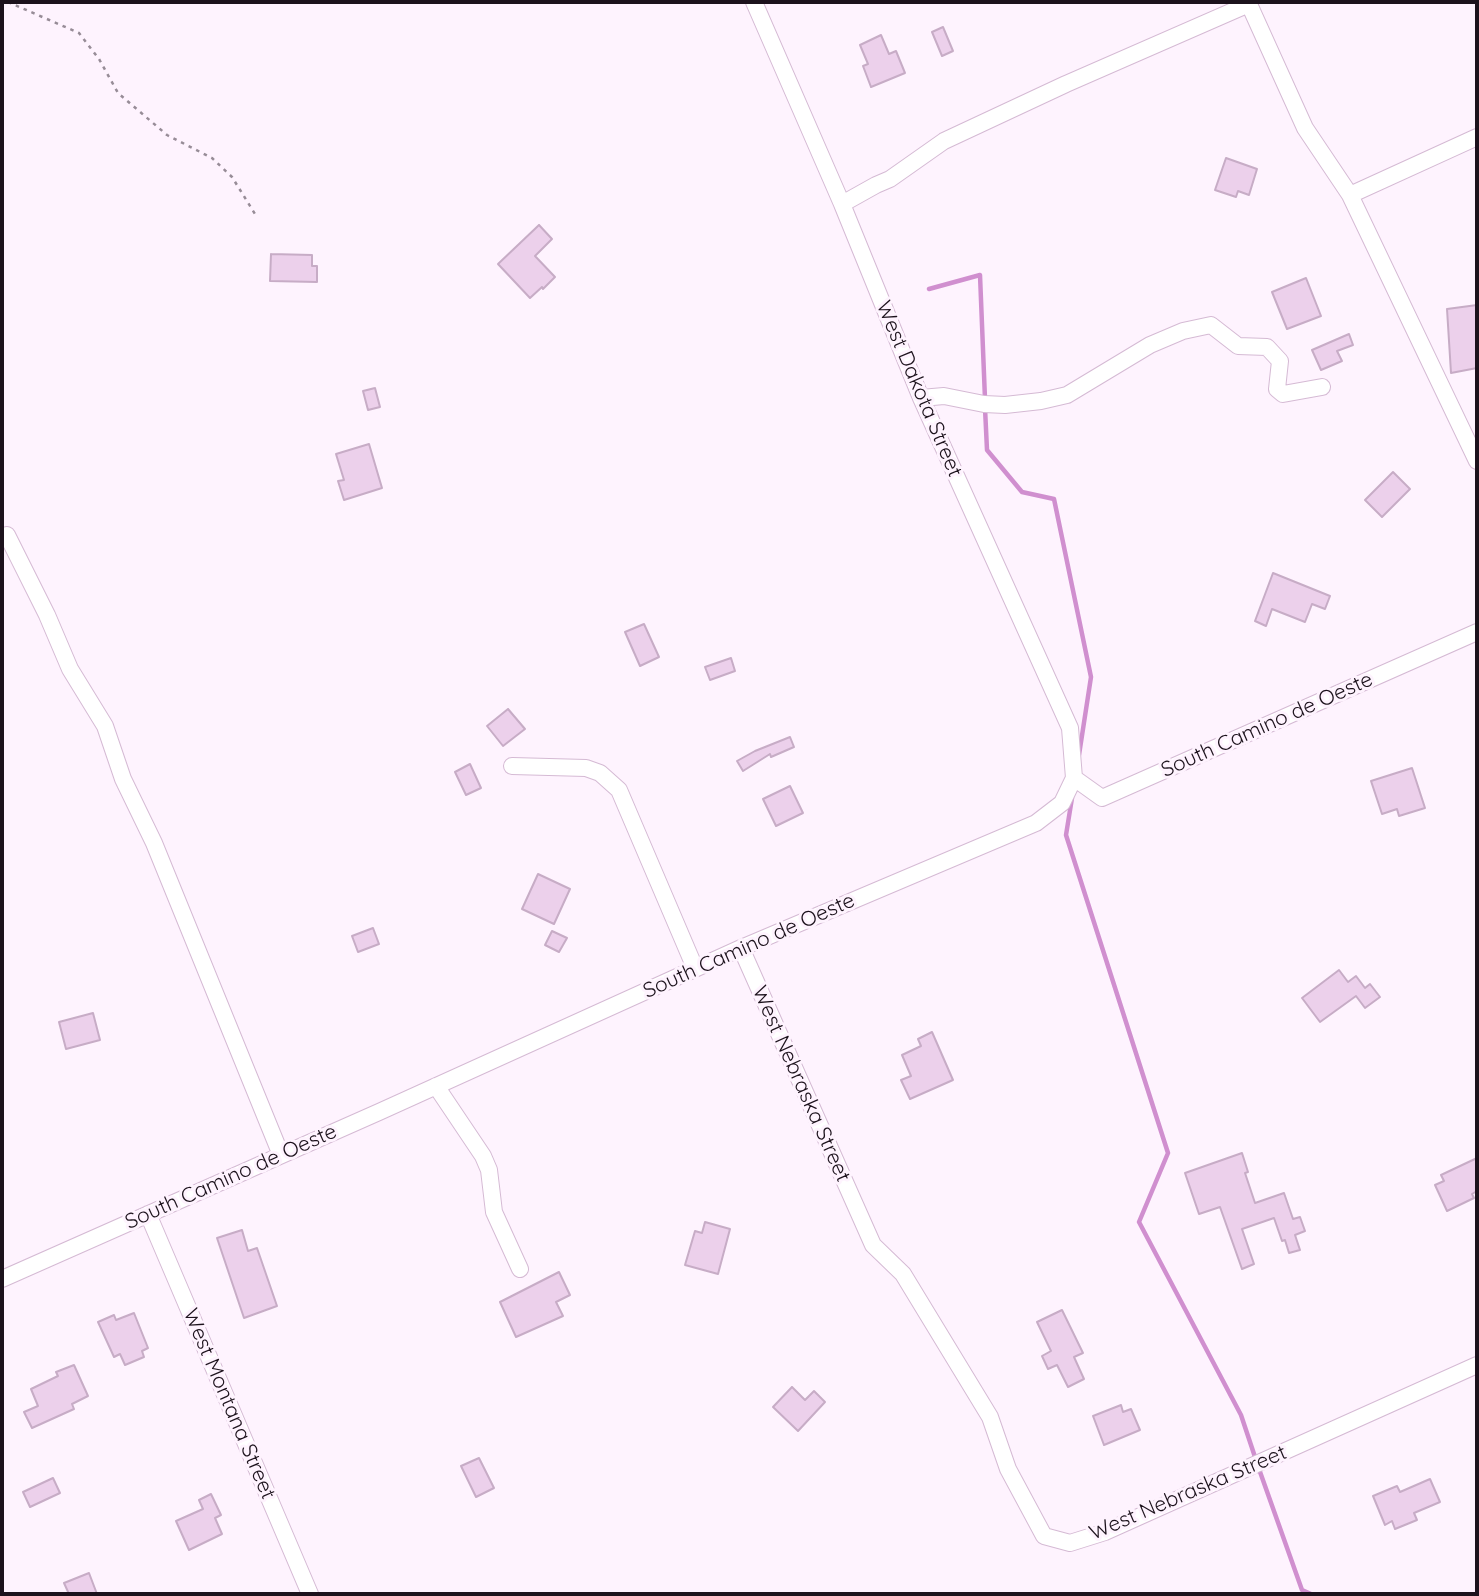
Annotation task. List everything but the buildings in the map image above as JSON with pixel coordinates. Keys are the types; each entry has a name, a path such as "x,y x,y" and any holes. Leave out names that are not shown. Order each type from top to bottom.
{"street":[{"name":"West Dakota Street","path":"754,2 842,204 921,398 1070,729 1074,778"},
{"path":"842,204 890,179 944,141 1249,3 1305,128 1350,195 1477,461"},
{"path":"1350,195 1477,137"},
{"path":"921,398 944,396 1005,405 1067,395 1150,345 1183,331 1211,325 1238,346 1268,347 1280,361 1277,389 1283,394 1322,387"},
{"path":"6,535 47,615 70,669 105,726 123,779 154,843 281,1155"},
{"path":"1473,633 1477,651"},
{"name":"South Camino de Oeste","path":"2,1279 695,968 1036,823 1062,803 1074,778 1102,798 1473,633"},
{"path":"512,766 586,768 600,773 619,789 695,968"},
{"name":"West Nebraska Street","path":"741,948 873,1245 903,1273 990,1417 1008,1469 1044,1536 1070,1543 1105,1532 1477,1365"},
{"path":"436,1086 489,1170 494,1212 520,1269"},
{"name":"West Montana Street","path":"148,1214 310,1594"}],"path":[{"path":"8,2 79,33 99,59 118,93 167,135 212,158 232,177 255,214"}],"waterway":[{"path":"929,289 980,275 985,399"},
{"path":"985,408 987,450 1022,492 1054,499 1091,677 1079,755"},
{"path":"1072,798 1066,835 1168,1153 1139,1222 1241,1415 1256,1460"},
{"path":"1259,1469 1302,1590 1311,1594"}]}
